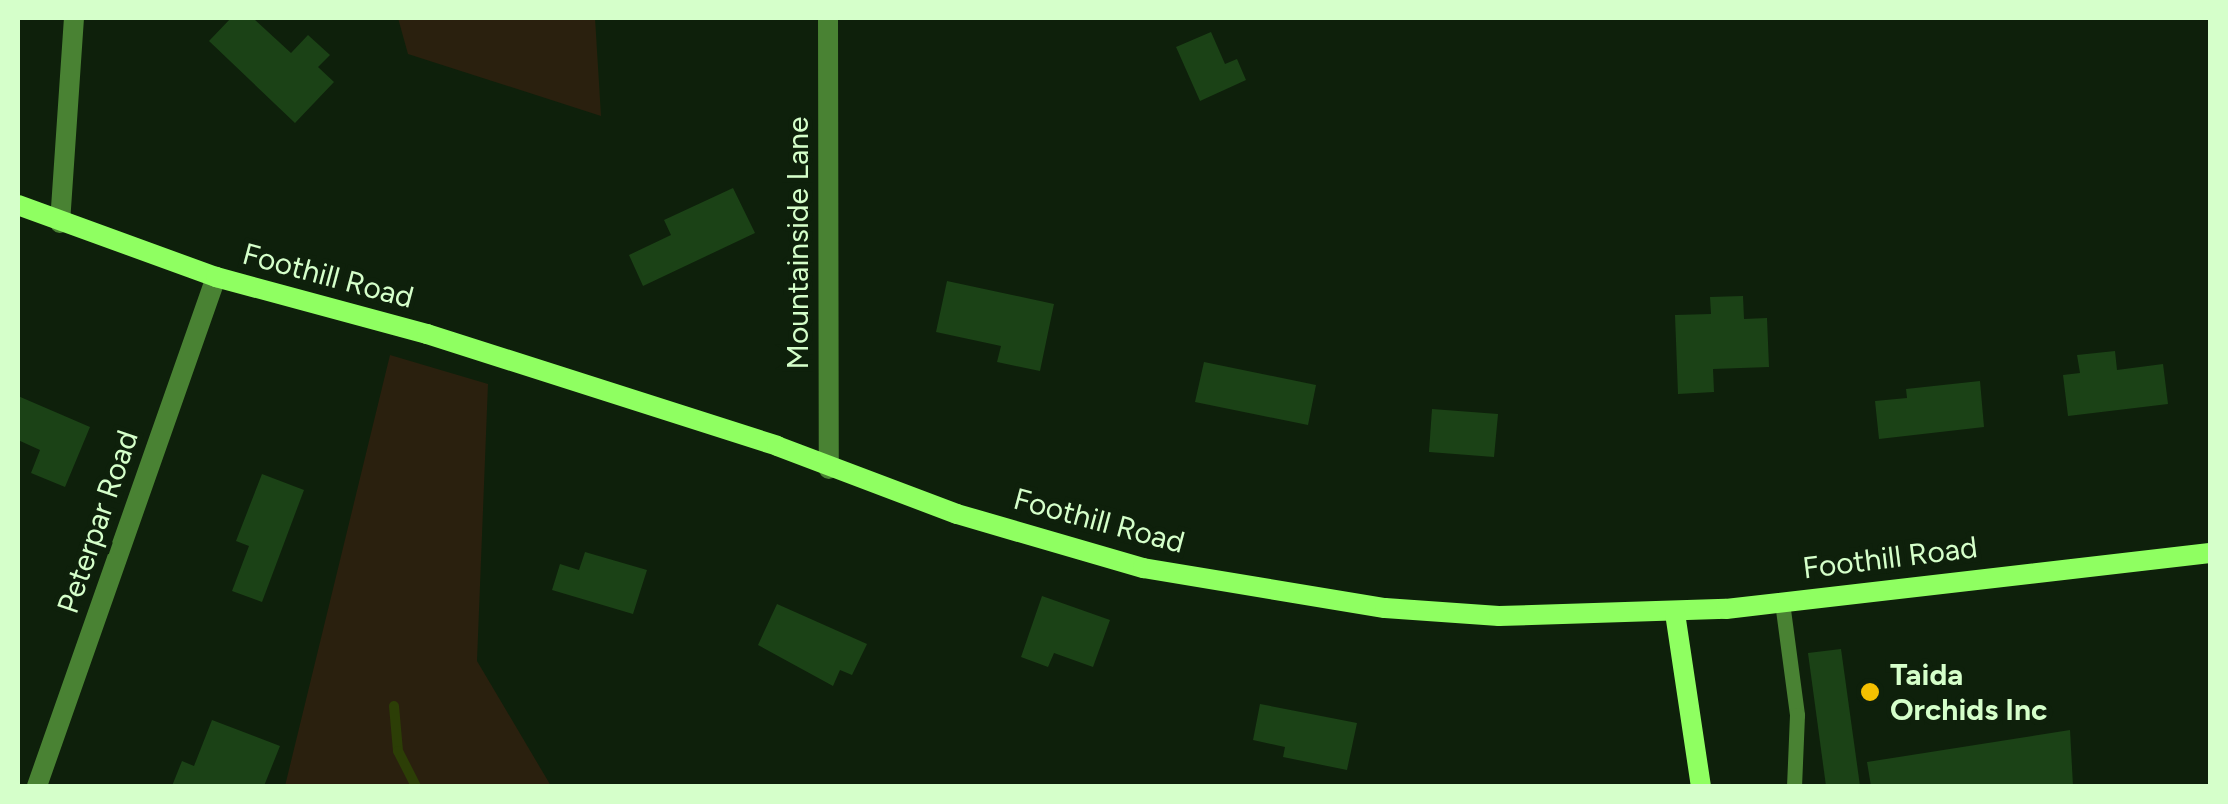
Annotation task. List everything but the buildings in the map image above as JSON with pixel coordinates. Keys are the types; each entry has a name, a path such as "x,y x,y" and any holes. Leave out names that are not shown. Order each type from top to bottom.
{"street":[{"path":"60,222 74,18"},
{"name":"Mountainside Lane","path":"828,18 828,469"},
{"name":"Foothill Road","path":"18,205 216,277 426,334 828,469 1143,568 1385,608 1499,616 1675,613 2210,553"},
{"name":"Peterpar Road","path":"37,786 216,277"},
{"path":"1675,613 1702,786"}],"lane":[{"path":"1782,602 1797,714 1794,786"}],"shaded area":[{"path":"398,18 595,18 601,116 408,54"},
{"path":"390,355 488,384 477,661 551,786 285,786"}],"waterway":[{"path":"394,706 398,751 416,786"}],"place":[{"name":"Taida Orchids Inc","path":"1870,692"}]}
